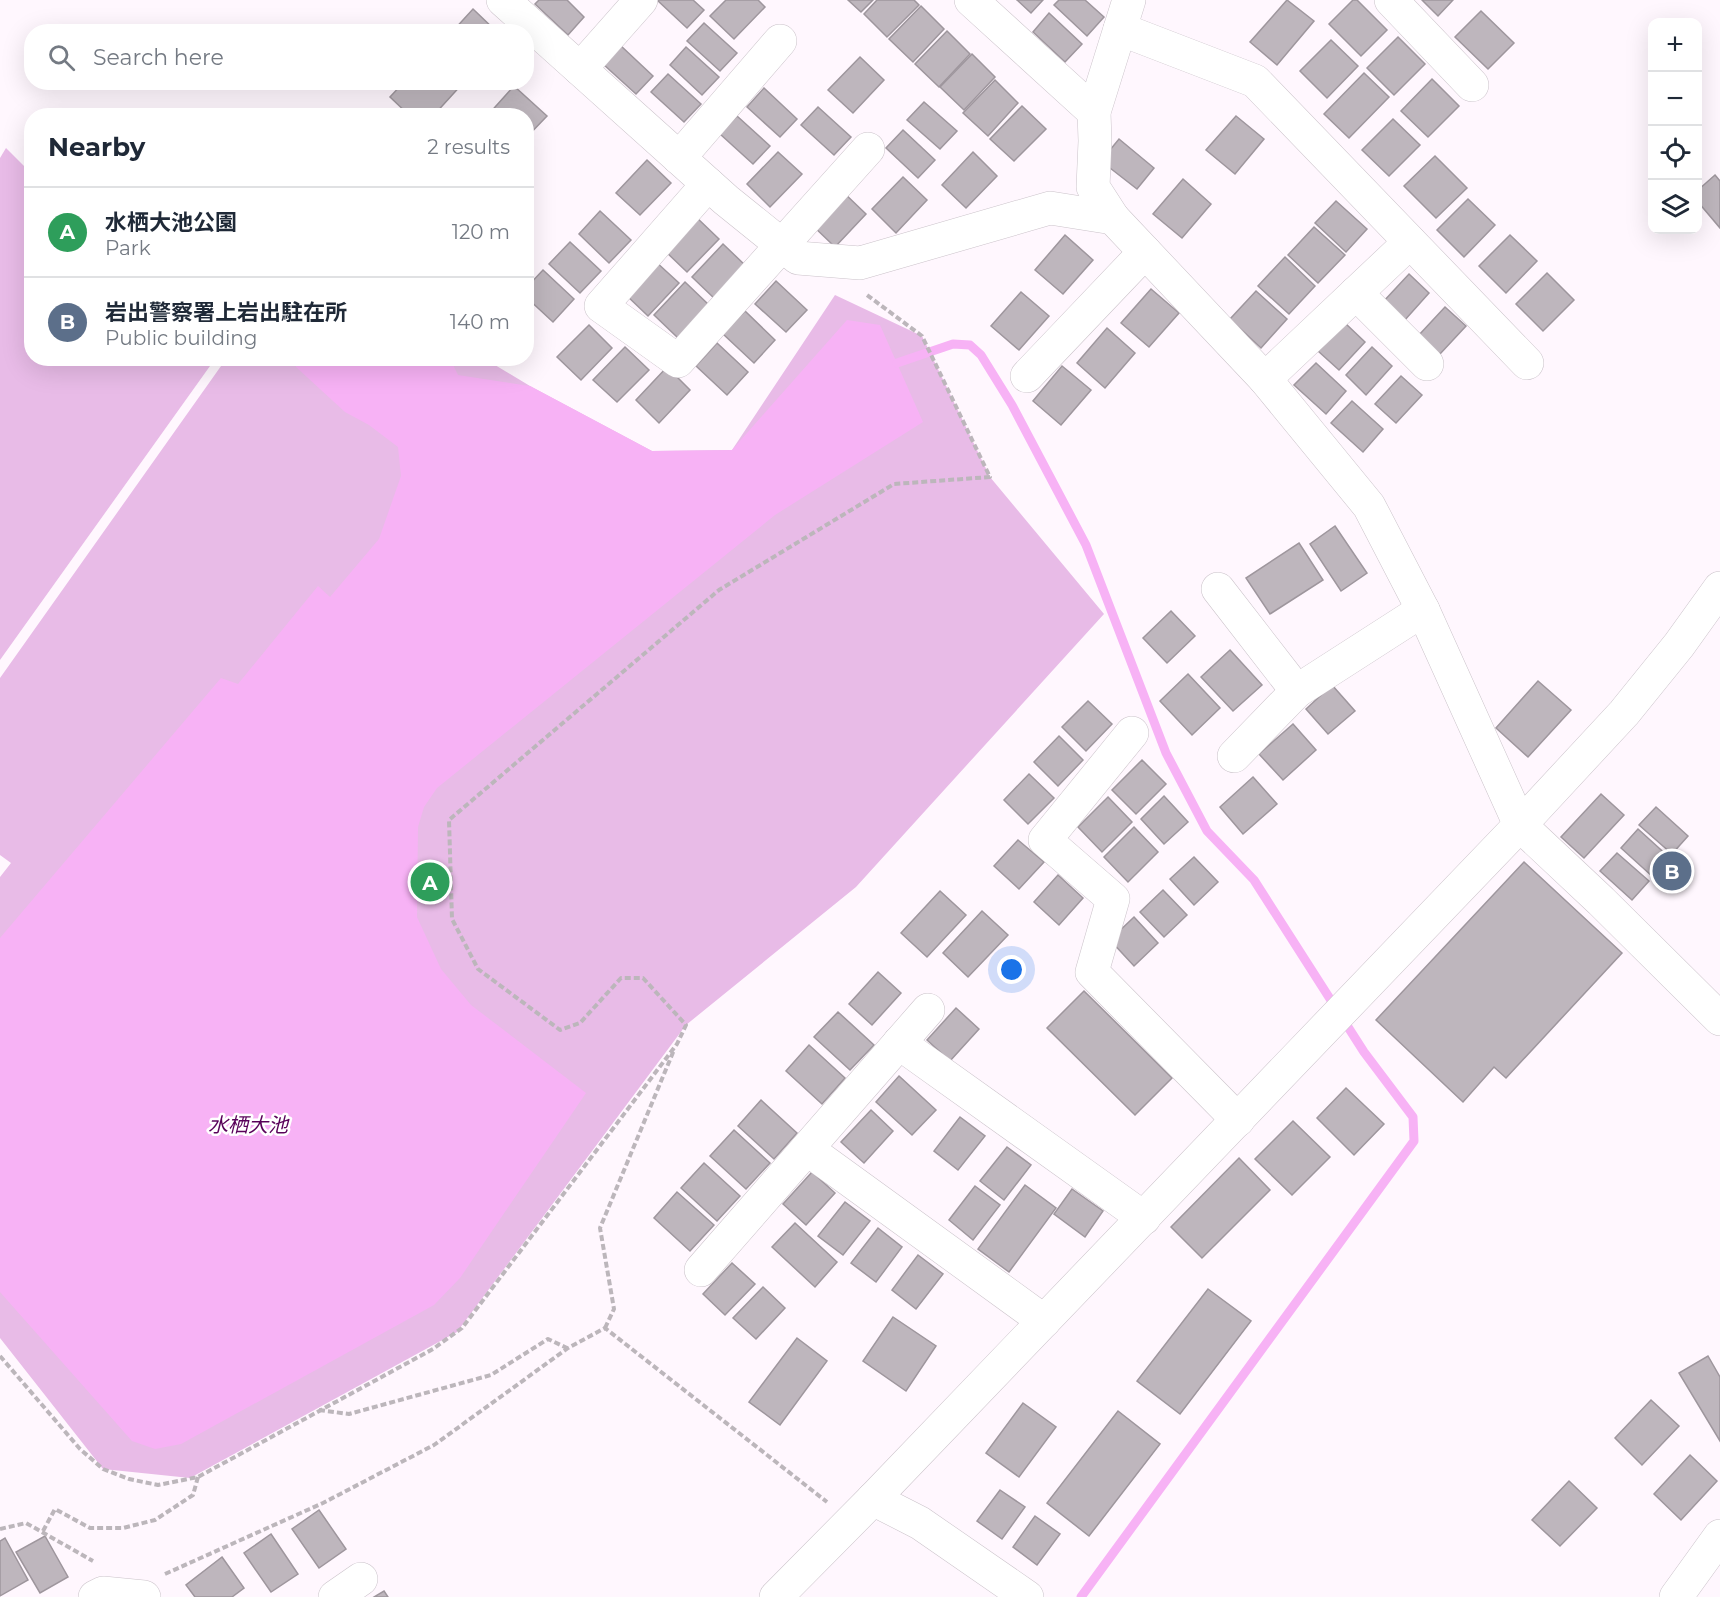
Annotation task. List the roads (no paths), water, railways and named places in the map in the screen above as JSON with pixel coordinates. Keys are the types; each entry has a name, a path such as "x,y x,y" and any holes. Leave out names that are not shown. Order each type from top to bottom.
{"street":[{"path":"503,0 530,24"},
{"path":"580,69 641,0"},
{"path":"971,0 1094,112"},
{"path":"1391,0 1472,85"},
{"path":"1527,363 1256,81 1125,15 1094,112 1093,187 1113,218 1265,379 1369,507 1423,610 1520,825 1601,901 1720,1019"},
{"path":"534,28 708,184 798,258 860,263 1050,208 1113,218"},
{"path":"679,158 780,41"},
{"path":"708,184 601,306 678,361 868,148"},
{"path":"1265,379 1410,242"},
{"path":"1027,376 1145,252"},
{"path":"1356,293 1427,364"},
{"path":"776,1597 1144,1218 1520,825 1624,713 1679,645 1720,588"},
{"path":"1218,590 1297,691"},
{"path":"1234,756 1297,691 1423,610"},
{"path":"1132,733 1046,840 1113,898 1092,972 1238,1120"},
{"path":"701,1270 928,1010"},
{"path":"899,1043 1144,1218"},
{"path":"807,1149 1044,1321"},
{"path":"862,1510 920,1523 1027,1597"},
{"path":"1688,1592 1720,1536"},
{"path":"334,1597 361,1579"},
{"path":"99,1582 103,1593 151,1586"}],"water":[{"name":"水栖大池","path":"847,320 880,325 923,422 775,515 437,788 424,807 418,827 417,917 441,969 471,1005 586,1093 460,1278 434,1305 181,1444 155,1449 132,1441 0,1292 0,938 221,678 238,684 318,586 330,597 379,539 401,476 398,447 369,425 345,412 296,366 454,366 458,375 530,386 652,451 732,450"}],"waterway":[{"path":"897,363 953,344 970,345 981,355 1012,405 1086,545 1166,753 1207,831 1254,880 1364,1052 1413,1117 1414,1141 1081,1597"}],"place":[{"name":"岩出警察署上岩出駐在所","path":"1672,871"},
{"name":"水栖大池公園","path":"430,882"}]}
